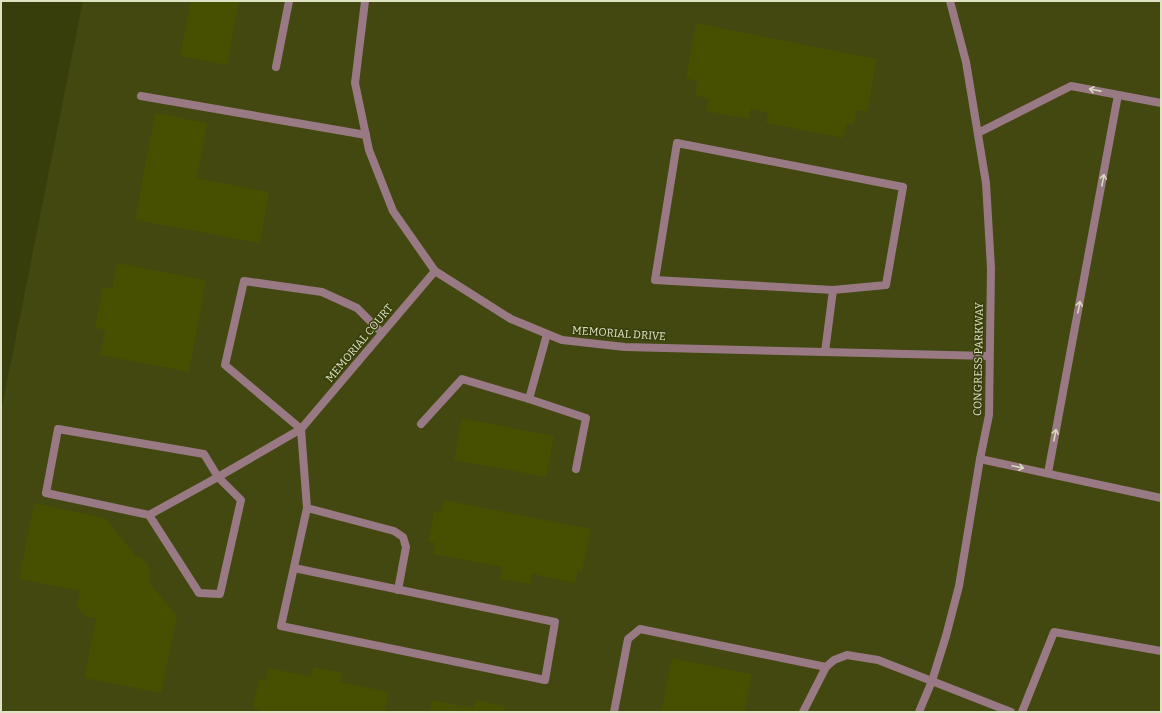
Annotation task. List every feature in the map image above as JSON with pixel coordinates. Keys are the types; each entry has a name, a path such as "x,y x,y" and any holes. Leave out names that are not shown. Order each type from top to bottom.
{"street":[{"path":"276,67 289,1"},
{"name":"MEMORIAL DRIVE","path":"365,1 355,83 369,150 393,210 435,271 511,319 562,340 625,347 989,356"},
{"name":"CONGRESS PARKWAY","path":"919,712 932,681 959,586 980,459 989,415 991,268 986,183 966,62 950,1"},
{"path":"978,133 1071,86 1161,103"},
{"path":"1048,473 1118,95"},
{"path":"141,96 366,135"},
{"path":"677,143 903,187 886,286 833,290 655,280 677,143"},
{"name":"MEMORIAL COURT","path":"149,515 301,429 435,271"},
{"path":"294,568 555,622 545,680 281,626 307,508 301,429 225,365 244,281 322,292 357,308 382,333"},
{"path":"825,352 833,290"},
{"path":"529,399 547,334"},
{"path":"421,424 462,378 586,418 576,469"},
{"path":"58,429 204,454 218,477 241,500 220,594 199,593 149,515 46,493 58,429"},
{"path":"980,459 1161,498"},
{"path":"307,508 394,531 403,537 406,547 398,590"},
{"path":"614,712 628,639 640,629 826,667"},
{"path":"1022,712 1054,632 1161,651"},
{"path":"803,712 826,667 834,660 847,655 878,660 1011,712"}],"shaded area":[{"path":"83,1 1161,1 1161,712 1,712 1,412"}],"building":[{"path":"191,1 239,1 227,65 180,56"},
{"path":"696,23 877,59 867,112 857,110 854,125 847,124 843,138 766,123 768,113 751,109 749,119 706,111 708,98 695,96 697,81 686,78"},
{"path":"155,113 207,123 197,178 269,192 260,243 135,220"},
{"path":"117,263 206,280 189,372 100,355 105,330 95,328 103,287 112,289"},
{"path":"462,418 554,436 546,477 454,460"},
{"path":"444,500 591,529 582,571 578,570 575,583 532,574 530,584 500,579 502,567 433,554 435,543 428,542 434,511 441,512"},
{"path":"34,503 105,518 136,556 142,558 151,569 149,582 177,616 161,693 84,678 96,618 85,616 77,606 80,591 19,579"},
{"path":"672,658 752,674 744,712 661,712"},
{"path":"313,667 343,673 341,682 389,692 385,712 259,712 259,709 253,708 259,679 266,680 269,668 311,677"},
{"path":"432,700 474,708 476,700 505,706 504,712 430,712"}]}
